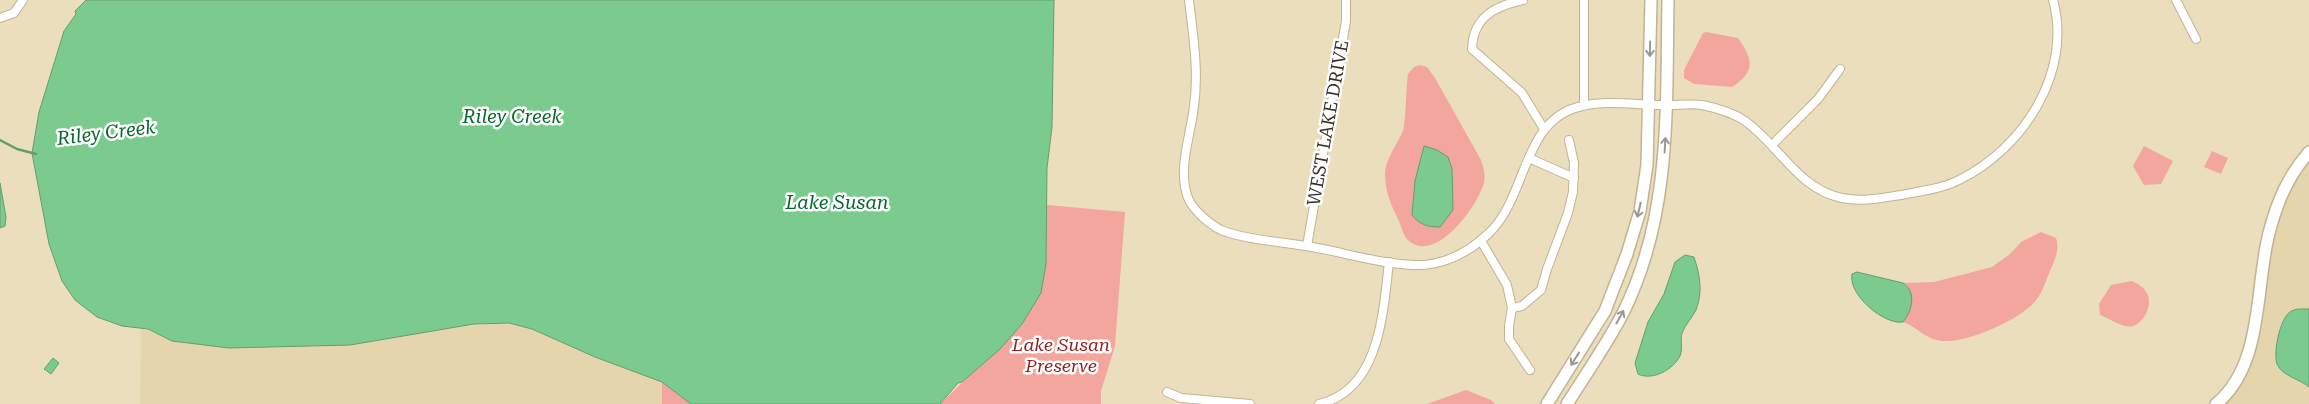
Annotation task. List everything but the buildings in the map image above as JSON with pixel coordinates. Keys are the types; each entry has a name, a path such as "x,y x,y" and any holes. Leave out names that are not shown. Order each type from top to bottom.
{"main road":[{"path":"1547,404 1605,311 1627,254 1640,211 1648,165 1651,0"},
{"path":"1567,404 1623,313 1642,265 1656,217 1664,168 1668,0"},
{"path":"2216,404 2226,396 2240,372 2258,318 2268,235 2280,198 2292,171 2309,152"}],"street":[{"path":"0,18 14,13 23,0"},
{"path":"1189,0 1195,59 1194,105 1188,134 1184,177 1189,200 1203,217 1221,230 1389,262 1423,265 1447,261 1481,241 1492,232 1507,209 1544,129 1554,117 1584,105 1699,105 1729,112 1746,122 1772,145 1804,180 1820,190 1837,197 1854,200 1875,199 1932,190 1958,180 2000,153 2032,116 2046,87 2056,54 2058,30 2053,0"},
{"name":"WEST LAKE DRIVE","path":"1307,246 1346,21 1346,0"},
{"path":"1523,0 1493,10 1478,24 1472,34 1472,49 1522,93 1544,129"},
{"path":"1584,0 1584,105"},
{"path":"2176,0 2196,39"},
{"path":"1772,145 1818,99 1840,69"},
{"path":"1512,308 1522,306 1541,290 1568,214 1574,178 1574,163 1569,140"},
{"path":"1529,158 1574,178"},
{"path":"1481,241 1507,285 1512,308 1509,339 1530,370"},
{"path":"1319,404 1338,396 1355,384 1370,363 1378,336 1389,262"},
{"path":"1167,392 1181,398 1250,404"}],"shaded area":[{"path":"2309,157 2309,404 2212,404 2243,363 2277,208"},
{"path":"505,323 525,327 662,382 662,404 140,404 141,328 168,339 334,345 465,326"}],"green space":[{"path":"1703,33 1738,38 1749,58 1749,70 1732,87 1694,84 1684,78 1684,70"},
{"path":"1420,65 1427,67 1435,78 1481,160 1485,176 1474,204 1455,229 1443,239 1431,245 1420,246 1409,241 1404,234 1389,198 1385,173 1390,157 1403,131 1408,74 1414,67"},
{"path":"2144,146 2173,161 2161,184 2144,185 2133,166"},
{"path":"2212,151 2228,158 2221,174 2204,167"},
{"name":"Lake Susan Preserve","path":"1047,205 1125,212 1115,346 1101,391 1101,404 940,404 1022,325 1046,264"},
{"path":"2041,232 2056,238 2057,246 2054,263 2039,296 2021,314 1983,333 1948,341 1940,341 1929,337 1903,322 1907,317 1908,286 1903,283 1934,282 1992,267 2010,254 2021,242"},
{"path":"2132,281 2144,289 2149,297 2147,312 2141,321 2129,327 2100,315 2099,304 2111,285"},
{"path":"662,382 692,404 662,404"},
{"path":"1466,390 1491,400 1495,404 1427,404"}],"water":[{"name":"Lake Susan","path":"86,0 1054,0 1052,127 1047,168 1046,264 1041,293 1022,324 1000,349 962,382 958,383 940,404 691,404 662,382 595,357 532,329 509,323 474,324 350,345 229,348 172,341 148,329 122,326 97,317 75,300 62,281 49,244 32,153 39,112 64,31 76,14 75,11"},
{"path":"1424,146 1437,150 1448,157 1452,169 1453,210 1440,227 1425,225 1412,215 1415,181"},
{"path":"0,183 6,217 5,226 0,228"},
{"path":"1685,255 1694,257 1698,270 1700,290 1696,310 1682,333 1680,356 1672,366 1662,373 1649,376 1638,374 1635,363 1648,322 1664,294 1675,262"},
{"path":"1857,272 1903,283 1907,287 1912,296 1912,302 1909,313 1903,322 1886,319 1877,314 1861,299 1852,282 1852,274"},
{"path":"2309,309 2309,387 2279,368 2276,352 2280,328 2286,316 2294,310"},
{"path":"53,358 59,363 51,374 44,369"}],"waterway":[{"name":"Riley Creek","path":"0,140 17,149 36,154"}]}
